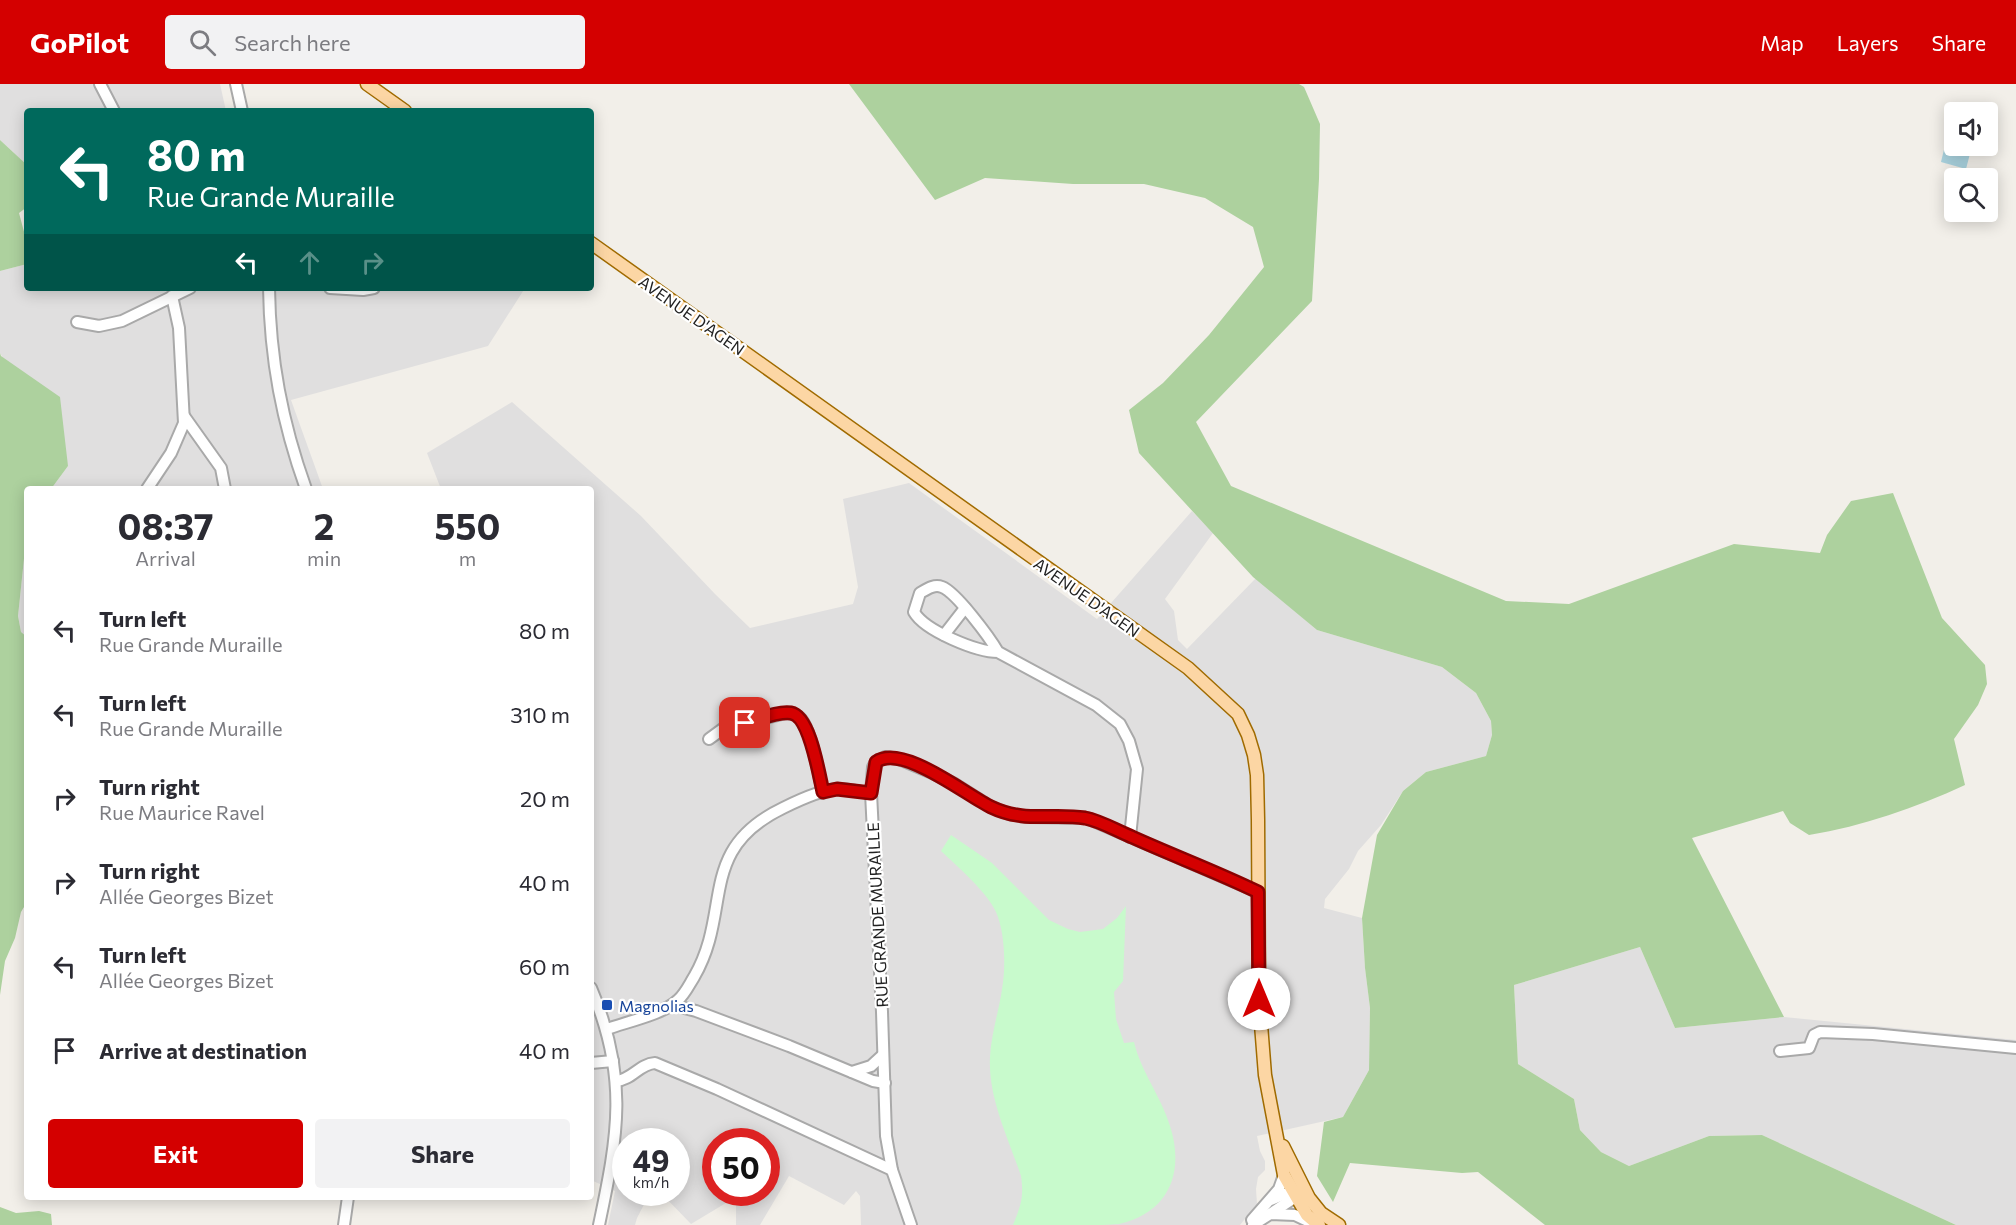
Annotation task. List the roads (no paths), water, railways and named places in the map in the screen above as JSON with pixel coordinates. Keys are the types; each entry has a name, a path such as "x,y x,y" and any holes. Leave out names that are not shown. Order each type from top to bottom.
{"main road":[{"path":"367,84 401,108"},
{"name":"AVENUE D'AGEN","path":"594,245 1188,668 1238,714 1248,735 1257,775 1259,999 1265,1075 1284,1175 1307,1215 1317,1225"},
{"name":"AVENUE D'AGEN","path":"1275,1128 1298,1179 1317,1209 1339,1225"}],"street":[{"path":"100,84 112,108"},
{"path":"236,84 241,108"},
{"path":"77,322 99,327 122,321 182,291"},
{"path":"268,291 271,350 281,408 305,486"},
{"path":"149,486 171,453 184,416 179,328 172,296"},
{"path":"184,416 221,468 224,486"},
{"path":"998,652 965,608 944,587 932,586 920,593 914,612 924,623 974,649 998,652 1096,705 1120,724 1129,741 1137,769 1130,837"},
{"path":"944,635 965,608"},
{"path":"709,739 724,729 786,713 799,716 806,726 823,792"},
{"name":"RUE GRANDE MURAILLE","path":"911,1225 892,1170 886,1136 871,793 876,762 885,757 899,759 938,775 991,807 1009,814 1029,817 1087,818 1258,892"},
{"path":"696,1011 691,1000 704,961 724,867 730,853 751,828 771,813 794,802 837,789 871,793"},
{"path":"607,1029 673,1005 686,991 704,961"},
{"path":"594,996 607,1029 616,1081 617,1118 614,1150 599,1225"},
{"path":"673,1005 696,1011 873,1081 885,1083"},
{"path":"1780,1051 1809,1048 1814,1035 1820,1032 1874,1034 2016,1048"},
{"path":"852,1072 871,1066 883,1055"},
{"path":"594,1063 613,1061"},
{"path":"616,1081 626,1080 645,1065 655,1063 717,1089 892,1170"},
{"path":"1247,1225 1271,1200 1279,1189 1284,1175"},
{"path":"1253,1225 1295,1193 1298,1179"},
{"path":"1271,1200 1295,1193"},
{"path":"1295,1193 1316,1217 1327,1225"},
{"path":"344,1225 348,1200"},
{"path":"1270,1214 1295,1215 1317,1225"}],"water":[{"path":"1944,150 1944,156 1969,156 1966,168 1941,162"}],"place":[{"name":"Magnolias","path":"607,1005"}]}
